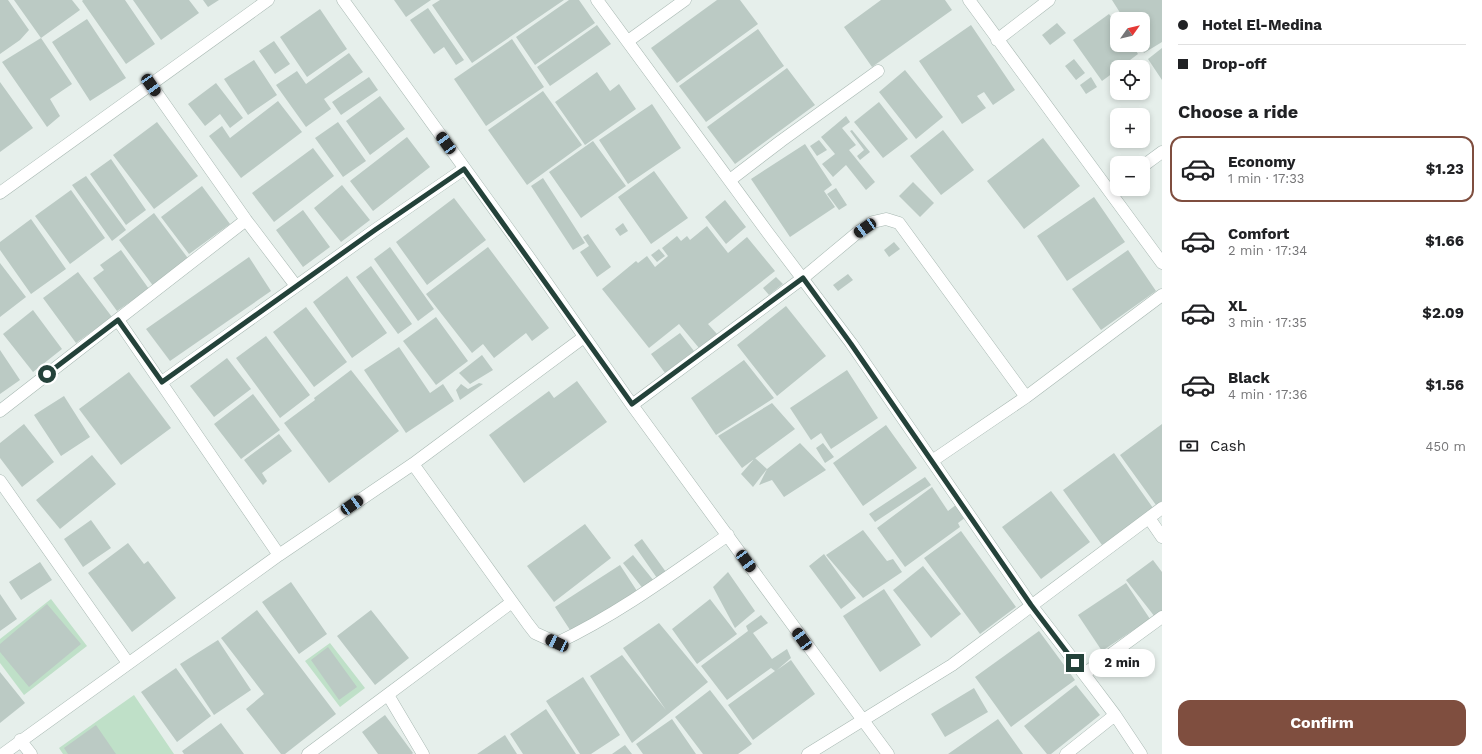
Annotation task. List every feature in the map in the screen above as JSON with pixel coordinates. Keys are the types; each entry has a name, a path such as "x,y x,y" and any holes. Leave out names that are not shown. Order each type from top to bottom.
{"street":[{"path":"0,193 268,0"},
{"path":"343,0 632,404 888,754"},
{"path":"597,0 851,344 1031,605 1115,715 1141,754"},
{"path":"628,41 685,0"},
{"path":"969,0 998,40 1110,184"},
{"path":"998,40 1049,0"},
{"path":"730,180 781,140 878,71"},
{"path":"151,85 246,220 296,286"},
{"path":"1150,161 1162,152"},
{"path":"162,382 296,286 464,169"},
{"path":"1118,196 1162,263"},
{"path":"632,404 803,278 857,233 873,222 886,219 899,224 1026,398"},
{"path":"0,411 246,220"},
{"path":"932,461 1026,398 1162,295"},
{"path":"118,320 162,382 279,555"},
{"path":"3,754 20,740 279,555 413,464 584,337"},
{"path":"413,464 535,633 557,643 594,625 665,579 728,535"},
{"path":"0,481 128,664"},
{"path":"808,754 952,665 1162,508"},
{"path":"1149,518 1162,537"},
{"path":"308,754 512,602"},
{"path":"1084,674 1162,617"},
{"path":"388,695 423,754"},
{"path":"1066,754 1115,715"},
{"path":"20,740 31,754"}],"green space":[{"path":"51,599 87,646 24,695 0,663 0,639"},
{"path":"330,643 365,688 340,707 305,661"},
{"path":"134,695 174,754 63,754 59,748"}],"building":[{"path":"0,0 8,0 29,30 20,40 0,54"},
{"path":"14,0 72,0 80,10 41,38"},
{"path":"125,0 155,44 126,64 82,1"},
{"path":"133,0 189,0 199,13 161,40"},
{"path":"203,0 219,0 208,7"},
{"path":"394,0 431,0 406,17"},
{"path":"440,0 564,0 472,63 432,5"},
{"path":"569,0 579,0 595,23 535,65 516,37"},
{"path":"717,0 740,0 758,24 677,83 651,48"},
{"path":"881,0 945,0 952,10 872,67 844,27"},
{"path":"1112,0 1162,0 1162,42 1150,49 1150,12 1120,12"},
{"path":"428,8 464,60 456,65 444,47 434,54 410,20"},
{"path":"320,9 347,49 307,77 280,37"},
{"path":"1109,14 1110,52 1137,52 1138,54 1130,60 1110,60 1110,75 1102,81 1073,40"},
{"path":"87,19 126,78 90,101 52,42"},
{"path":"1057,23 1066,33 1050,45 1042,35"},
{"path":"597,25 611,44 550,86 537,67"},
{"path":"971,25 1015,90 993,105 984,92 977,96 986,108 962,124 919,61"},
{"path":"758,29 784,66 706,122 679,86"},
{"path":"41,38 72,84 50,99 60,116 47,127 2,62"},
{"path":"512,39 544,87 486,126 454,79"},
{"path":"274,41 290,64 275,74 259,51"},
{"path":"1162,48 1162,80 1150,60 1148,59"},
{"path":"349,53 363,72 324,99 331,109 306,127 276,85 297,71 306,84"},
{"path":"1074,59 1085,73 1076,80 1065,66"},
{"path":"254,60 277,95 248,115 224,79"},
{"path":"787,68 815,105 735,164 707,127"},
{"path":"905,70 943,117 916,139 879,92"},
{"path":"597,72 610,91 619,84 636,109 585,145 555,102"},
{"path":"369,77 378,90 341,115 332,102"},
{"path":"1091,77 1097,87 1086,94 1080,85"},
{"path":"0,82 33,128 0,152"},
{"path":"216,83 243,118 230,128 220,114 205,126 188,104"},
{"path":"543,91 582,145 527,185 488,130"},
{"path":"380,96 405,129 370,155 346,121"},
{"path":"278,101 302,132 241,178 209,136 222,126 230,138"},
{"path":"879,102 908,139 883,158 854,122"},
{"path":"652,104 681,148 628,184 599,140"},
{"path":"846,116 850,122 842,128 856,145 849,150 875,182 866,190 846,165 833,177 822,164 835,154 821,137"},
{"path":"157,122 198,176 154,209 113,155"},
{"path":"338,122 366,161 343,177 315,138"},
{"path":"852,130 870,152 860,160 857,156 864,150 850,131"},
{"path":"943,130 974,170 941,195 910,156"},
{"path":"407,137 430,167 373,211 350,181"},
{"path":"1043,138 1080,186 1024,229 987,181"},
{"path":"819,140 827,150 817,156 810,146"},
{"path":"593,141 626,186 581,218 549,172"},
{"path":"805,144 832,185 824,191 835,207 790,237 751,179"},
{"path":"313,148 334,176 274,222 252,193"},
{"path":"111,159 146,210 126,225 90,174"},
{"path":"654,171 688,218 651,244 618,197"},
{"path":"86,176 126,230 112,241 72,185"},
{"path":"543,178 585,243 573,250 531,186"},
{"path":"913,182 934,203 920,217 899,196"},
{"path":"342,185 370,220 341,242 314,208"},
{"path":"202,186 230,224 189,254 161,217"},
{"path":"836,188 847,205 839,210 827,194"},
{"path":"71,190 105,238 70,264 35,216"},
{"path":"1094,197 1125,242 1067,281 1037,236"},
{"path":"454,198 486,240 427,285 396,242"},
{"path":"725,200 746,227 726,244 705,217"},
{"path":"303,210 330,247 303,267 276,230"},
{"path":"154,213 190,261 154,287 119,240"},
{"path":"31,219 66,269 31,294 0,250 0,242"},
{"path":"623,223 628,231 620,236 615,229"},
{"path":"707,226 728,253 747,237 775,271 708,324 717,334 699,348 679,324 649,348 602,289 636,261 638,263 647,256 655,267 668,256 662,248 677,236 681,241 687,236 690,240"},
{"path":"588,234 611,267 597,277 580,252 589,246 583,237"},
{"path":"894,242 900,249 889,257 884,250"},
{"path":"390,247 434,309 418,321 374,259"},
{"path":"488,247 549,328 532,341 526,333 494,358 483,344 472,353 426,294"},
{"path":"659,249 665,256 657,262 651,255"},
{"path":"121,250 149,289 117,311 93,278 104,270 100,265"},
{"path":"1128,250 1156,291 1101,330 1072,289"},
{"path":"249,257 271,291 170,361 146,329"},
{"path":"0,263 26,297 0,317"},
{"path":"371,266 412,324 398,334 356,277"},
{"path":"78,272 112,317 76,343 43,298"},
{"path":"848,274 853,280 838,291 833,285"},
{"path":"347,276 387,333 352,358 313,302"},
{"path":"776,277 783,284 769,295 763,288"},
{"path":"786,306 826,356 777,396 737,345"},
{"path":"306,307 347,362 314,387 273,332"},
{"path":"33,310 62,349 33,372 3,334"},
{"path":"436,317 468,361 436,385 403,341"},
{"path":"680,333 694,351 665,373 651,354"},
{"path":"266,336 310,395 280,418 236,358"},
{"path":"399,347 430,393 443,384 454,401 406,433 364,370"},
{"path":"0,350 20,380 0,394"},
{"path":"482,355 493,370 470,384 459,373"},
{"path":"227,358 251,389 214,417 190,386"},
{"path":"744,360 774,398 716,435 691,398"},
{"path":"351,370 399,431 329,483 284,423"},
{"path":"847,370 878,418 831,449 821,433 811,440 790,408"},
{"path":"129,372 171,428 121,465 79,409"},
{"path":"577,381 607,422 524,483 489,435 549,391 554,398"},
{"path":"479,383 483,384 460,400 456,390 461,384 468,389"},
{"path":"253,394 280,430 241,459 214,424"},
{"path":"64,396 90,437 61,456 34,415"},
{"path":"772,403 795,429 742,468 718,436"},
{"path":"24,424 54,462 22,487 0,458 0,443"},
{"path":"1162,424 1162,501 1156,505 1120,455"},
{"path":"886,425 917,468 863,506 833,463"},
{"path":"279,434 292,451 262,473 267,481 263,485 244,460"},
{"path":"800,443 826,470 784,497 772,480 759,485 767,469"},
{"path":"823,443 834,457 825,463 816,448"},
{"path":"1114,453 1153,508 1102,545 1063,490"},
{"path":"92,455 116,484 60,529 36,500"},
{"path":"755,458 767,469 753,487 741,474"},
{"path":"925,477 931,485 875,522 869,514"},
{"path":"932,487 948,511 957,504 966,517 958,523 960,527 905,567 877,528"},
{"path":"1051,491 1090,542 1041,579 1002,527"},
{"path":"91,520 111,548 83,567 64,539"},
{"path":"585,524 611,558 554,602 527,566"},
{"path":"863,530 887,561 893,559 902,572 863,598 826,555"},
{"path":"961,531 1016,607 980,634 924,558"},
{"path":"642,539 666,572 657,578 634,545"},
{"path":"128,543 144,564 148,561 176,598 132,632 88,573"},
{"path":"824,554 856,598 841,609 809,566"},
{"path":"633,555 654,581 644,590 623,563"},
{"path":"1153,560 1162,572 1162,612 1155,617 1126,580"},
{"path":"40,562 52,580 21,600 9,582"},
{"path":"620,565 637,591 572,633 555,607"},
{"path":"923,566 961,614 931,638 893,590"},
{"path":"728,572 755,611 735,628 713,587"},
{"path":"291,582 327,634 299,654 262,602"},
{"path":"1126,583 1150,619 1102,651 1078,615"},
{"path":"884,589 921,645 880,672 843,616"},
{"path":"0,594 17,619 0,631"},
{"path":"710,599 737,634 697,664 672,629"},
{"path":"47,604 81,644 29,687 0,652 0,644"},
{"path":"257,610 336,714 285,754 281,754 246,709 264,694 221,638"},
{"path":"371,610 409,658 375,685 337,636"},
{"path":"761,615 768,623 753,633 772,659 787,649 791,658 777,670 791,660 815,694 753,740 728,705 775,671 771,668 727,700 701,666 748,631 746,626"},
{"path":"659,623 708,682 632,743 590,676 622,655 666,710 623,648"},
{"path":"1039,631 1075,680 1011,727 975,677"},
{"path":"218,640 251,690 214,715 180,664"},
{"path":"328,647 357,687 339,700 311,660"},
{"path":"176,668 211,716 177,742 141,692"},
{"path":"0,672 25,703 0,723"},
{"path":"583,677 620,735 591,754 580,754 546,701"},
{"path":"1076,685 1100,715 1051,754 1047,754 1024,726"},
{"path":"974,688 988,712 945,737 931,714"},
{"path":"710,690 752,744 738,754 703,754 675,717"},
{"path":"546,709 576,754 523,754 510,734"},
{"path":"385,715 413,753 412,754 378,754 362,732"},
{"path":"672,719 696,754 643,754 636,744"},
{"path":"998,719 1023,754 948,754"},
{"path":"221,723 244,754 184,754 182,751"},
{"path":"96,725 116,754 68,754 64,748"},
{"path":"505,735 517,754 477,754"},
{"path":"625,745 632,754 612,754"}],"route":[{"path":"47,374 118,320 162,382 375,230 464,169 528,256 632,404 803,278 851,344 1031,605 1075,663"}]}
